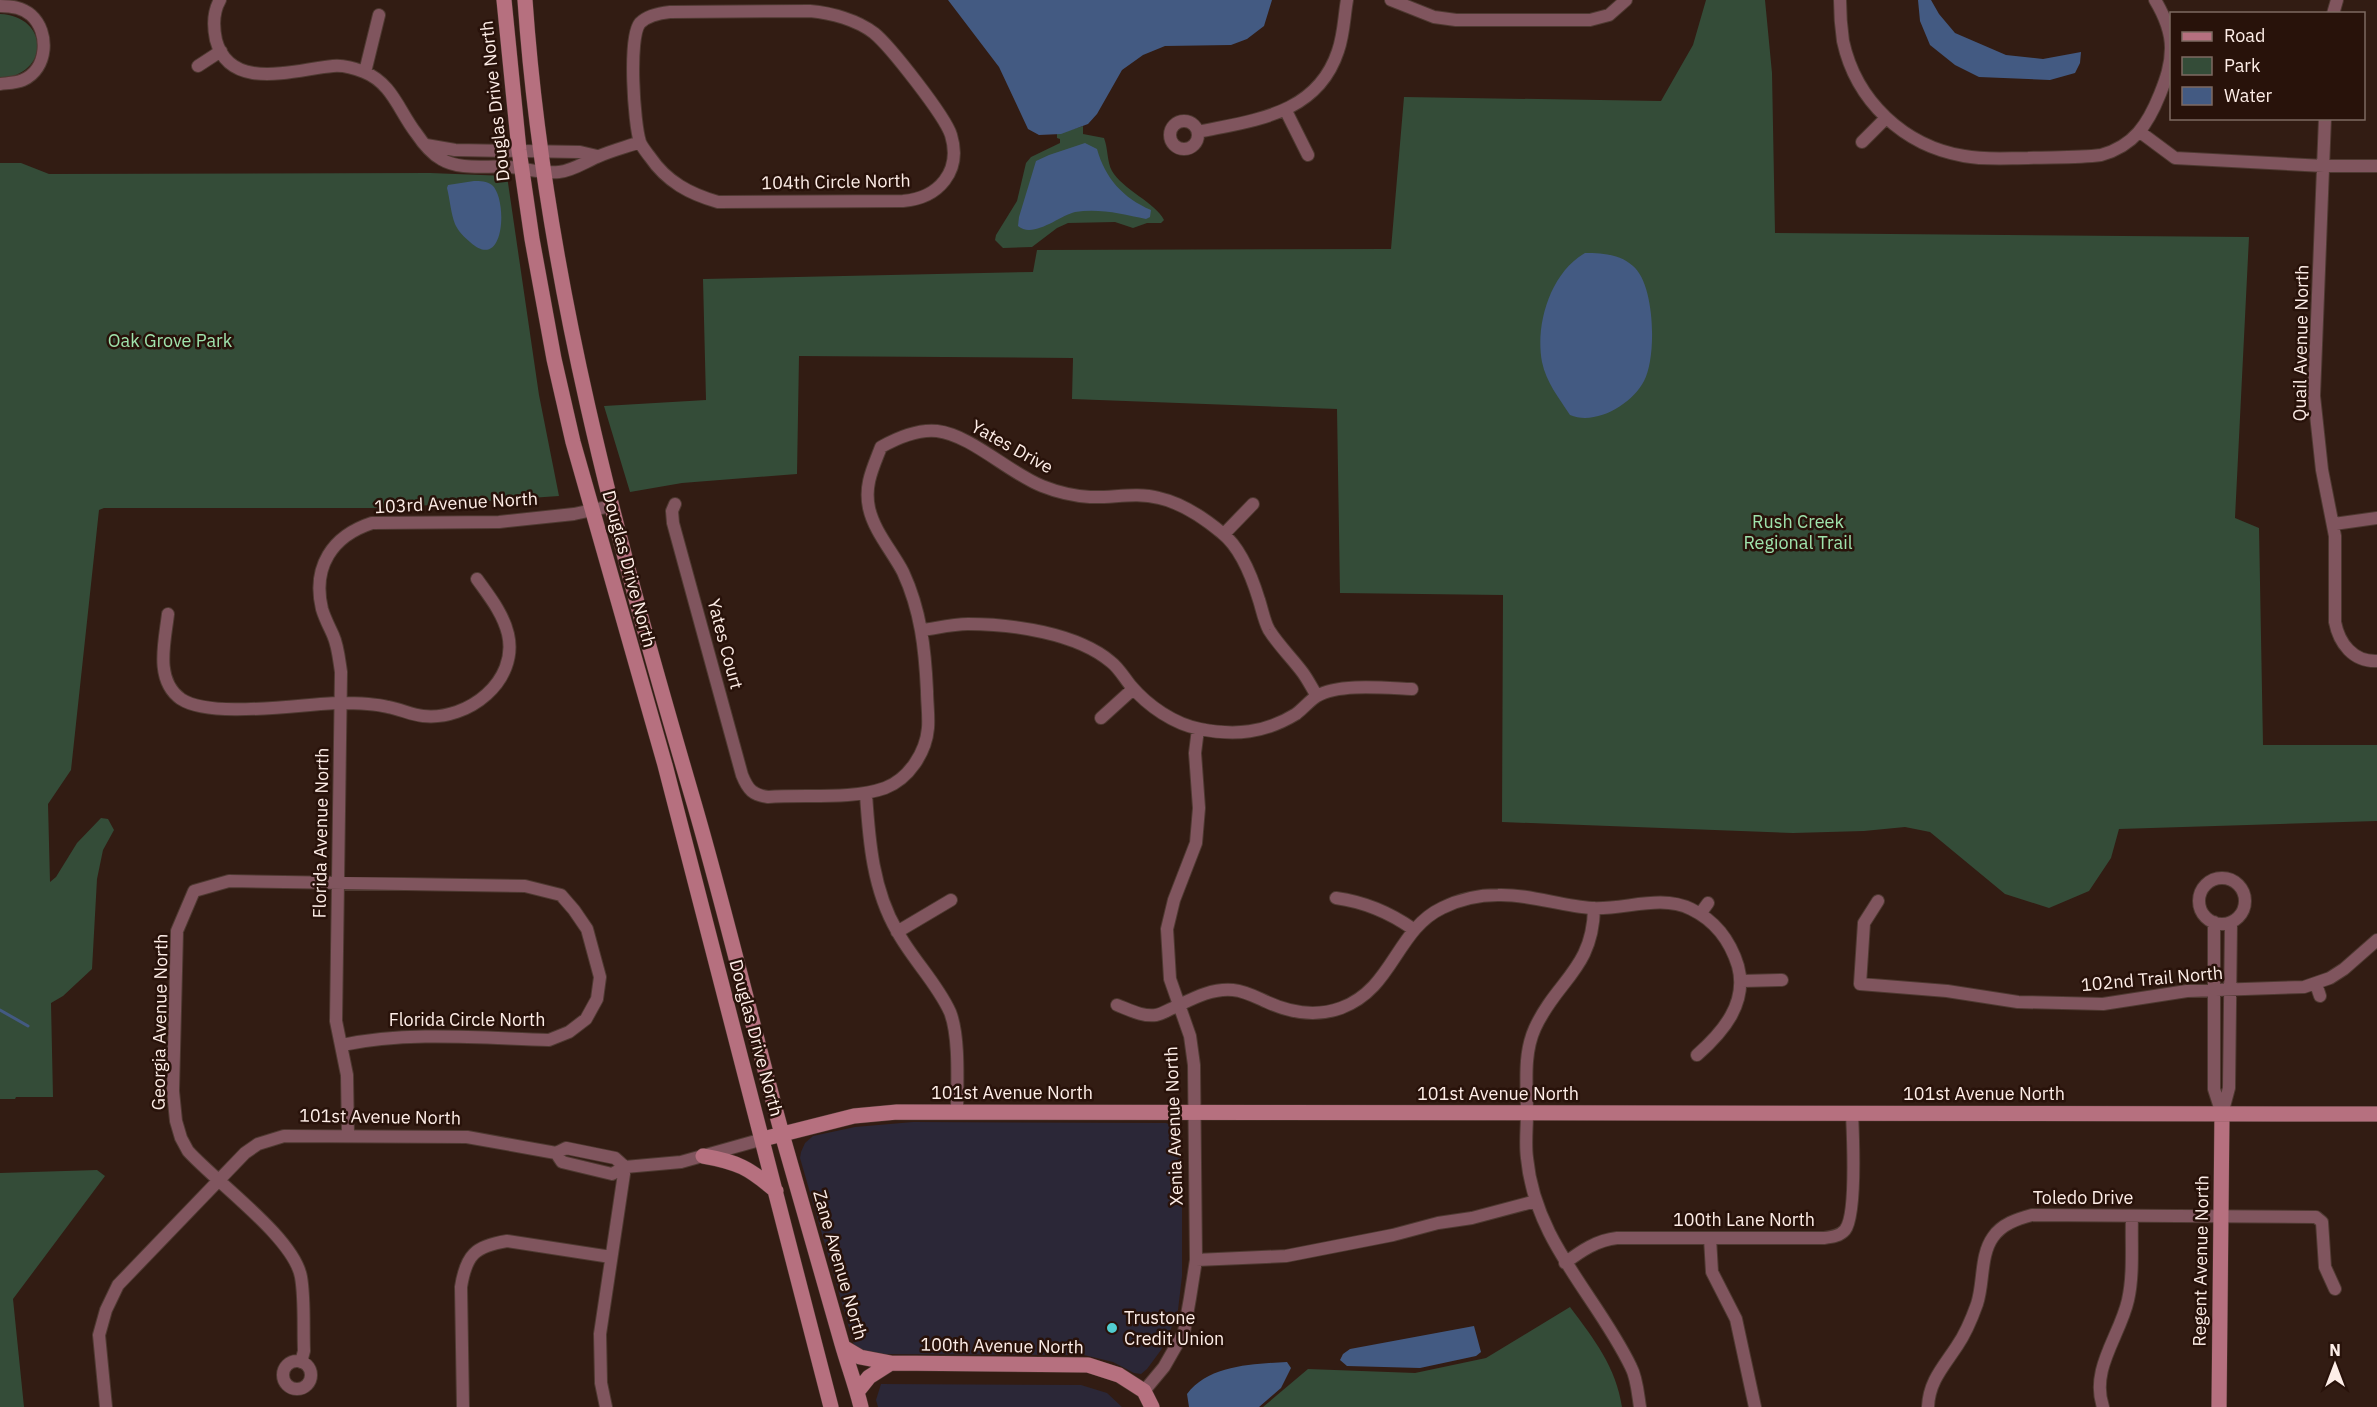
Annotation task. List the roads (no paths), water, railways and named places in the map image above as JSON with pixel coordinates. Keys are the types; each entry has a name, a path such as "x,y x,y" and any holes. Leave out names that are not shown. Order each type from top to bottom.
{"main road":[{"name":"Douglas Drive North","path":"504,0 519,150 554,359 573,442 640,685 655,729 763,1139"},
{"name":"Douglas Drive North","path":"525,0 543,171 580,375 611,506 656,675 695,807 782,1134"},
{"name":"101st Avenue North","path":"763,1139 854,1116 897,1112 2377,1114"},
{"name":"Regent Avenue North","path":"2219,1407 2222,1114"},
{"name":"Zane Avenue North","path":"782,1134 859,1399"},
{"path":"763,1139 831,1407"},
{"path":"703,1156 727,1160 747,1168 776,1191"},
{"name":"100th Avenue North","path":"843,1347 860,1357 891,1363 1088,1365 1119,1375 1144,1391"},
{"path":"859,1399 869,1377 891,1363"},
{"path":"1144,1391 1152,1407"}],"street":[{"path":"220,0 215,12 215,35 221,51 241,69 260,75 288,74 333,66 349,67 365,72 382,82 416,134 440,159 448,162 471,166 559,172 583,164 597,156 640,142"},
{"path":"1198,132 1286,111 1313,90 1329,70 1339,48 1347,0"},
{"path":"1391,0 1434,17 1456,21 1590,20 1609,15 1626,0"},
{"path":"1840,0 1843,40 1850,63 1868,97 1897,128 1948,153 1980,158 2101,155 2128,143 2140,132 2152,114 2170,61"},
{"path":"2156,0 2168,27 2170,47"},
{"path":"0,6 36,13 44,45 37,77 0,84"},
{"name":"104th Circle North","path":"810,11 823,12 855,22 872,32 888,46 941,117 951,134 953,154 945,181 930,195 914,201 718,202 694,195 674,182 657,168 640,142 633,49 636,31 641,22 651,16 670,12 810,11"},
{"path":"365,72 379,15"},
{"path":"198,66 221,51"},
{"path":"1286,111 1308,155"},
{"path":"1862,142 1886,118"},
{"name":"Quail Avenue North","path":"2325,120 2314,396 2319,451 2334,525 2335,622 2337,633 2354,655 2362,659 2377,661"},
{"path":"2140,132 2175,158 2324,166 2377,166"},
{"path":"426,145 455,150 540,150 580,152 597,156"},
{"name":"Yates Drive","path":"750,791 755,795 768,798 866,794 888,787 902,778 914,765 924,746 928,729 923,630 903,573 873,521 867,497 868,482 881,447 916,433 937,431 958,437 1041,485 1067,494 1090,497 1130,495 1159,498 1193,512 1224,534 1242,559 1256,589 1268,628 1285,653 1303,672 1317,696"},
{"name":"Yates Court","path":"675,504 672,511 673,523 742,776 750,791"},
{"path":"1224,534 1253,504"},
{"name":"103rd Avenue North","path":"342,539 356,528 372,523 499,522 611,506"},
{"path":"2334,525 2377,518"},
{"name":"Florida Avenue North","path":"342,539 332,548 325,561 320,575 319,590 326,621 334,636 341,672 336,1022 347,1075 348,1136"},
{"path":"168,614 163,663 166,677 172,690 181,699 196,706 268,709 288,705 340,703 384,706 423,716 445,715 464,710 482,699 496,685 506,668 510,653 508,634 502,616 477,579"},
{"path":"923,630 966,624 1006,626 1047,633 1084,646 1111,662 1133,689 1172,719 1198,729 1252,733 1277,725 1299,712 1317,696 1347,690 1412,689"},
{"path":"1101,718 1133,689"},
{"name":"Xenia Avenue North","path":"1144,1391 1164,1367 1184,1332 1196,1260 1194,1065 1190,1036 1170,979 1167,961 1167,929 1174,900 1196,843 1199,808 1195,753 1198,729"},
{"path":"866,794 869,838 881,897 897,932 933,983 950,1013 957,1057 957,1113"},
{"path":"2213,879 2231,879 2239,884 2244,892 2246,901 2244,910 2231,922 2214,922 2201,910 2200,892 2205,884 2213,879"},
{"name":"Georgia Avenue North","path":"301,1362 303,1351 301,1276 293,1254 188,1151 181,1138 173,1107 177,931 194,891 229,881 339,881"},
{"name":"Florida Circle North","path":"339,881 525,886 561,895 587,929 600,976 597,999 586,1019 569,1032 549,1040 401,1036 342,1046"},
{"path":"1117,1005 1142,1015 1158,1015 1212,990 1234,990 1293,1012 1313,1013 1341,1008 1365,996 1383,977 1413,929 1439,909 1470,896 1502,895 1594,908 1679,904 1714,922 1732,948 1742,981 1736,1007 1725,1026 1719,1035 1697,1055"},
{"path":"1336,898 1354,900 1392,914 1413,929"},
{"path":"897,932 951,900"},
{"name":"102nd Trail North","path":"1878,901 1864,923 1860,984 1919,995 1947,991 2018,1002 2103,1004 2187,991 2304,987 2316,984 2344,969 2377,940"},
{"path":"1700,914 1708,903"},
{"path":"1594,908 1594,927 1581,963 1549,1005 1535,1028 1527,1056 1527,1158 1536,1201 1565,1263 1632,1369 1640,1407"},
{"name":"Regent Avenue North","path":"2214,922 2214,1089 2222,1114"},
{"name":"Regent Avenue North","path":"2222,1114 2229,1088 2231,922"},
{"path":"1742,981 1782,980"},
{"path":"2316,984 2320,996"},
{"name":"100th Lane North","path":"1565,1263 1589,1246 1607,1239 1824,1238 1838,1235 1844,1231 1849,1220 1853,1170 1852,1113"},
{"name":"101st Avenue North","path":"106,1407 99,1335 106,1310 118,1285 244,1153 258,1144 284,1136 467,1137 556,1153 562,1162 612,1174 625,1167 657,1166 681,1162 763,1139"},
{"path":"606,1407 601,1383 600,1334 625,1167"},
{"path":"1196,1260 1286,1256 1438,1223 1472,1218 1536,1201"},
{"name":"Toledo Drive","path":"1928,1407 1933,1381 1957,1346 1972,1318 1982,1287 1987,1248 1999,1230 2018,1218 2032,1215 2316,1217 2322,1222 2325,1267 2335,1289"},
{"path":"2103,1407 2100,1387 2101,1370 2124,1315 2131,1284 2132,1216"},
{"path":"1710,1238 1712,1272 1736,1319 1755,1407"},
{"path":"464,1407 461,1287 463,1272 474,1252 490,1244 507,1241 611,1257"}],"water":[{"path":"948,0 1272,0 1264,26 1247,39 1231,45 1165,46 1143,55 1122,70 1097,114 1088,124 1061,134 1039,135 1028,129 999,67"},
{"path":"1918,0 1931,0 1955,33 2006,55 2043,59 2081,52 2080,63 2075,73 2050,80 1979,77 1955,65 1930,45 1920,21"},
{"path":"1085,143 1097,149 1105,169 1116,186 1151,210 1150,217 1146,219 1111,212 1084,211 1069,214 1031,230 1018,226 1036,161"},
{"path":"474,181 492,185 500,204 500,231 497,242 490,249 482,249 461,234 452,216 448,185"},
{"path":"1585,253 1617,257 1633,266 1646,288 1652,321 1651,355 1644,381 1631,398 1622,405 1591,418 1570,415 1553,390 1542,362 1540,348 1543,317 1554,287 1573,262"},
{"path":"1474,1326 1481,1352 1476,1356 1420,1368 1347,1366 1340,1360 1343,1354 1350,1349"},
{"path":"1287,1362 1291,1368 1281,1388 1259,1407 1189,1407 1187,1394 1207,1377 1246,1365"}],"waterway":[{"path":"0,1010 28,1026"}],"place":[{"name":"Trustone Credit Union","path":"1112,1328"}],"park label":[{"name":"Oak Grove Park","path":"170,341"},
{"name":"Rush Creek Regional Trail","path":"1798,532"}]}
